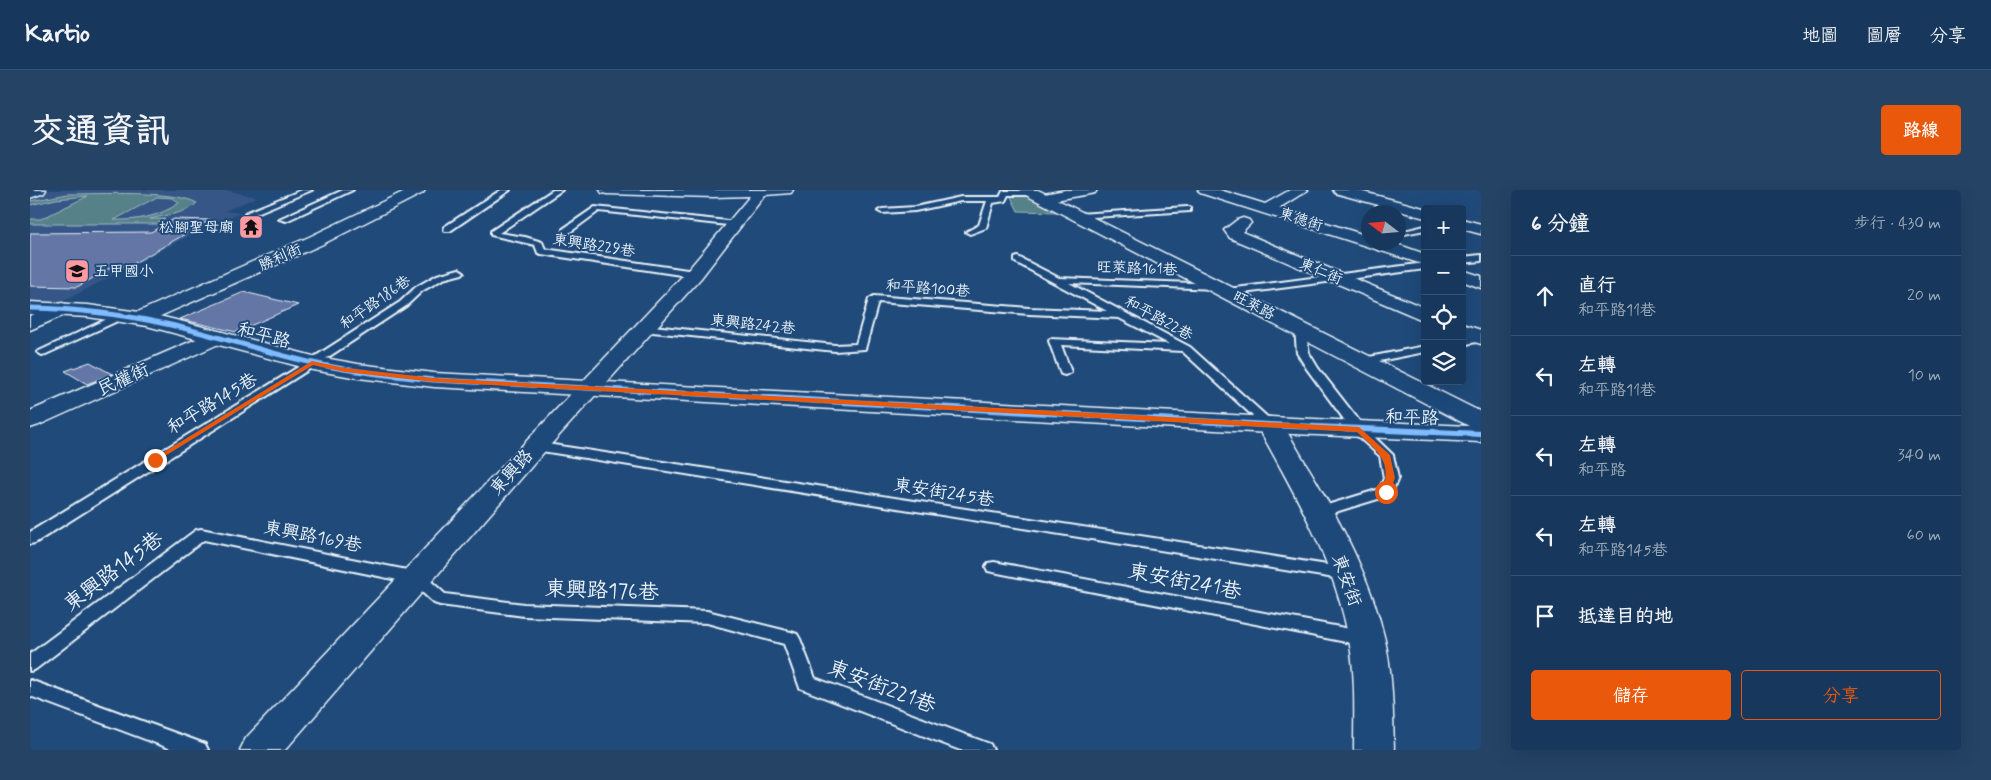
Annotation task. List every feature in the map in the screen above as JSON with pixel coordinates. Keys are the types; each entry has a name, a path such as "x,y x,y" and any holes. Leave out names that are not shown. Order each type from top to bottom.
{"street":[{"path":"30,194 39,190"},
{"name":"勝利街","path":"130,317 324,237 418,190"},
{"path":"607,190 760,192 786,190"},
{"path":"1035,194 1090,190"},
{"name":"東德街","path":"1204,190 1268,208 1361,239"},
{"path":"1268,208 1301,190"},
{"path":"1340,190 1421,212"},
{"name":"東興路","path":"260,750 418,578 534,446 694,274 737,224 760,192"},
{"name":"旺萊路","path":"1035,194 1481,422"},
{"name":"東仁街","path":"1243,223 1232,230 1236,235 1421,312"},
{"path":"1466,225 1481,229"},
{"path":"1396,250 1421,259"},
{"path":"1466,276 1481,282"},
{"name":"和平路","path":"30,308 62,309 130,317 345,370 434,380 1359,430 1481,434"},
{"path":"30,324 62,309"},
{"name":"民權街","path":"30,420 215,337"},
{"name":"東安街","path":"1270,425 1319,512 1348,574 1367,639 1374,696 1374,750"}],"lane":[{"path":"249,213 308,190"},
{"path":"283,220 348,190"},
{"path":"446,229 506,190"},
{"name":"東興路229巷","path":"558,190 494,233 496,235 525,239 539,244 541,251 694,274"},
{"path":"978,190 1035,194"},
{"path":"882,211 915,210 961,199 994,201 1002,199 1006,193"},
{"path":"970,232 983,226 990,202 994,201"},
{"path":"566,231 598,209 737,224"},
{"path":"1078,216 1187,209"},
{"path":"1406,232 1421,229"},
{"path":"1466,260 1481,258"},
{"name":"和平路22巷","path":"1018,260 1186,349 1270,425"},
{"name":"旺萊路161巷","path":"1057,280 1222,289 1338,278 1421,267"},
{"name":"和平路186巷","path":"312,363 403,304 420,289 440,277 458,272"},
{"name":"和平路100巷","path":"860,347 874,299 1029,311 1125,315"},
{"path":"42,352 130,317"},
{"name":"東興路242巷","path":"643,328 835,348 860,347"},
{"path":"1300,328 1303,353 1359,430 1386,455 1391,478 1386,492 1319,512"},
{"path":"1065,372 1054,341 1186,349"},
{"path":"1364,361 1421,350"},
{"name":"和平路145巷","path":"30,539 312,363"},
{"name":"東安街245巷","path":"534,446 1348,574"},
{"name":"東興路169巷","path":"201,534 418,578"},
{"name":"東興路145巷","path":"30,664 201,534"},
{"name":"東安街241巷","path":"994,567 1367,639"},
{"name":"東興路176巷","path":"418,578 440,599 524,610 707,616 791,638"},
{"name":"東安街221巷","path":"791,638 807,683 984,750"},
{"path":"30,688 198,750"}],"shaded area":[{"name":"五甲國小","path":"49,190 225,190 257,197 225,211 242,213 217,221 56,305 30,305 30,198"}],"green space":[{"path":"68,194 154,194 186,199 197,203 187,210 150,219 165,219 157,224 30,224 30,219 41,219 88,196 56,199 30,205 30,201","holes":["157,197 173,198 179,203 156,214 131,220 114,220"]},
{"path":"1010,195 1027,195 1059,212 1018,211"}],"building":[{"path":"174,219 210,220 129,266 114,266 77,287 30,286 30,233 151,232"},
{"path":"244,292 298,305 236,332 180,319"},
{"path":"90,362 112,374 87,384 65,371"}],"cycle path":[{"path":"30,308 88,311 127,316 185,328 313,363 358,371 434,380 1270,425 1481,434"}],"place":[{"name":"松腳聖母廟","path":"251,227"},
{"name":"五甲國小","path":"77,271"}],"route":[{"path":"155,460 312,363 345,370 434,380 1359,430 1386,455 1391,478 1386,492"}]}
